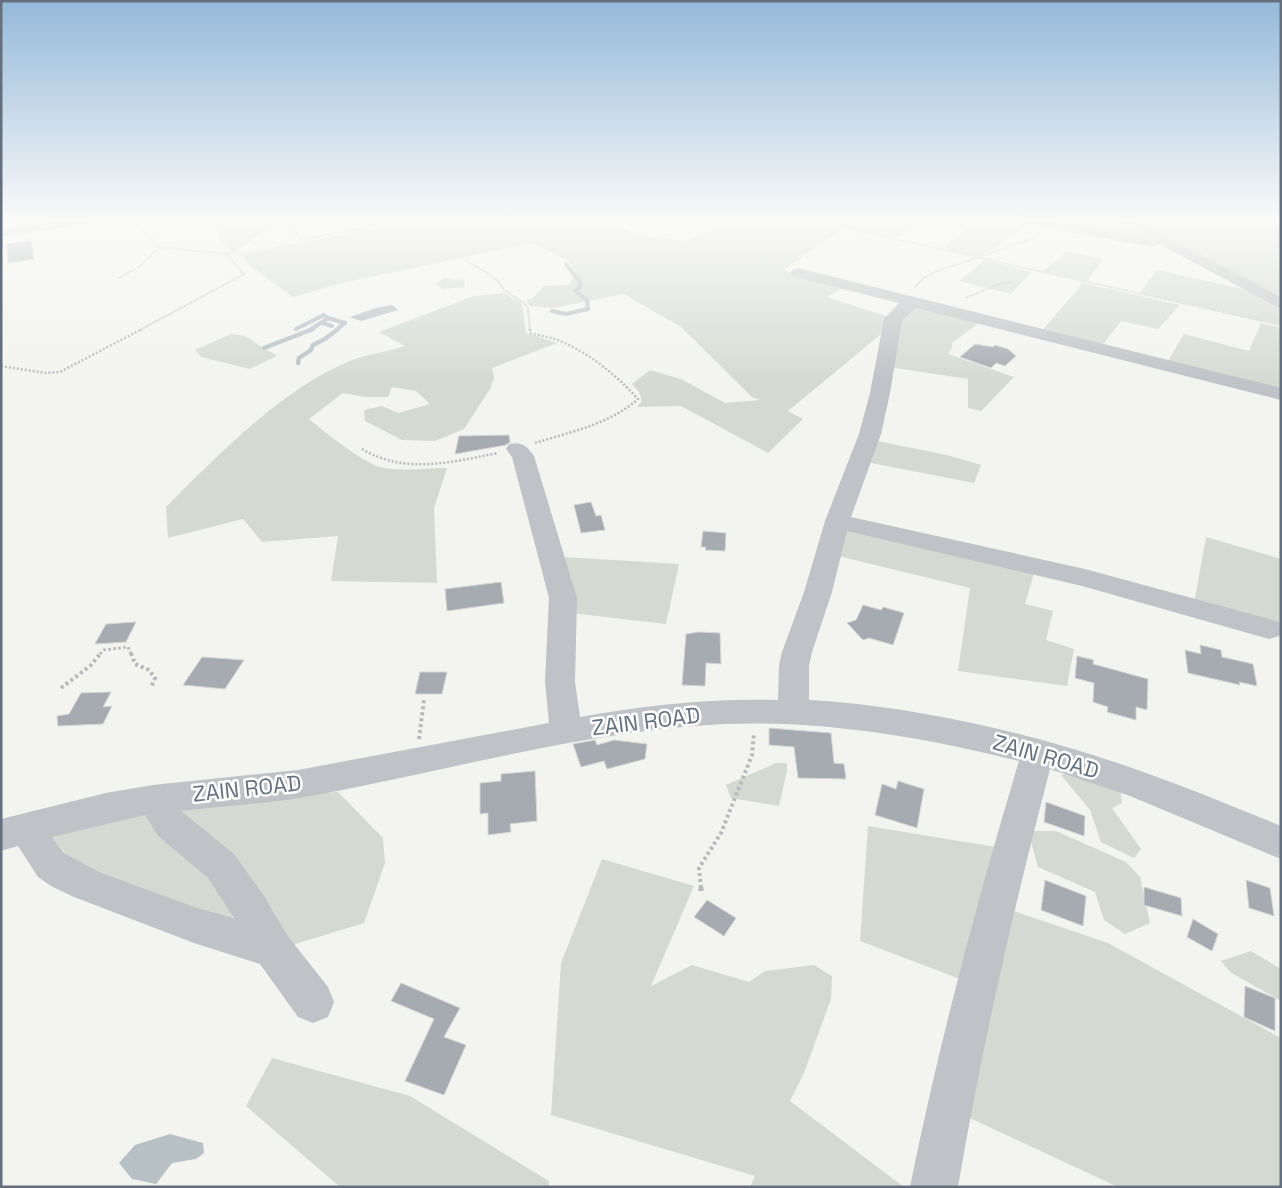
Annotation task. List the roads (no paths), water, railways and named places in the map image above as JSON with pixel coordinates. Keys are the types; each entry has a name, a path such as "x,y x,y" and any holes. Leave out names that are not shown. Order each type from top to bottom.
{"street":[{"path":"804,274 1281,394"},
{"path":"1227,274 1281,304"},
{"path":"793,712 794,665 818,592 837,521 870,434 880,393 893,319 902,309 924,305"},
{"path":"517,449 526,466 563,598 560,682 566,732"},
{"path":"837,521 1084,578 1269,629"},
{"name":"ZAIN ROAD","path":"14,832 106,808 153,799 298,784 618,722 668,715 793,712 866,718 983,739 1038,753 1093,768 1132,782 1281,843"},
{"path":"934,1187 951,1097 1002,881 1038,753"},
{"path":"153,799 171,824 221,866 273,949 313,1002"},
{"path":"14,832 51,865 86,885 194,926 273,949"}],"waterway":[{"path":"552,311 566,314 588,309 587,300 575,291 580,287 580,282 574,274"},
{"path":"296,329 324,315 328,318"},
{"path":"310,330 328,318"},
{"path":"328,318 345,323 336,330"},
{"path":"323,323 332,326"},
{"path":"264,348 313,329"},
{"path":"298,363 299,358 311,350 313,345 338,329"}]}
